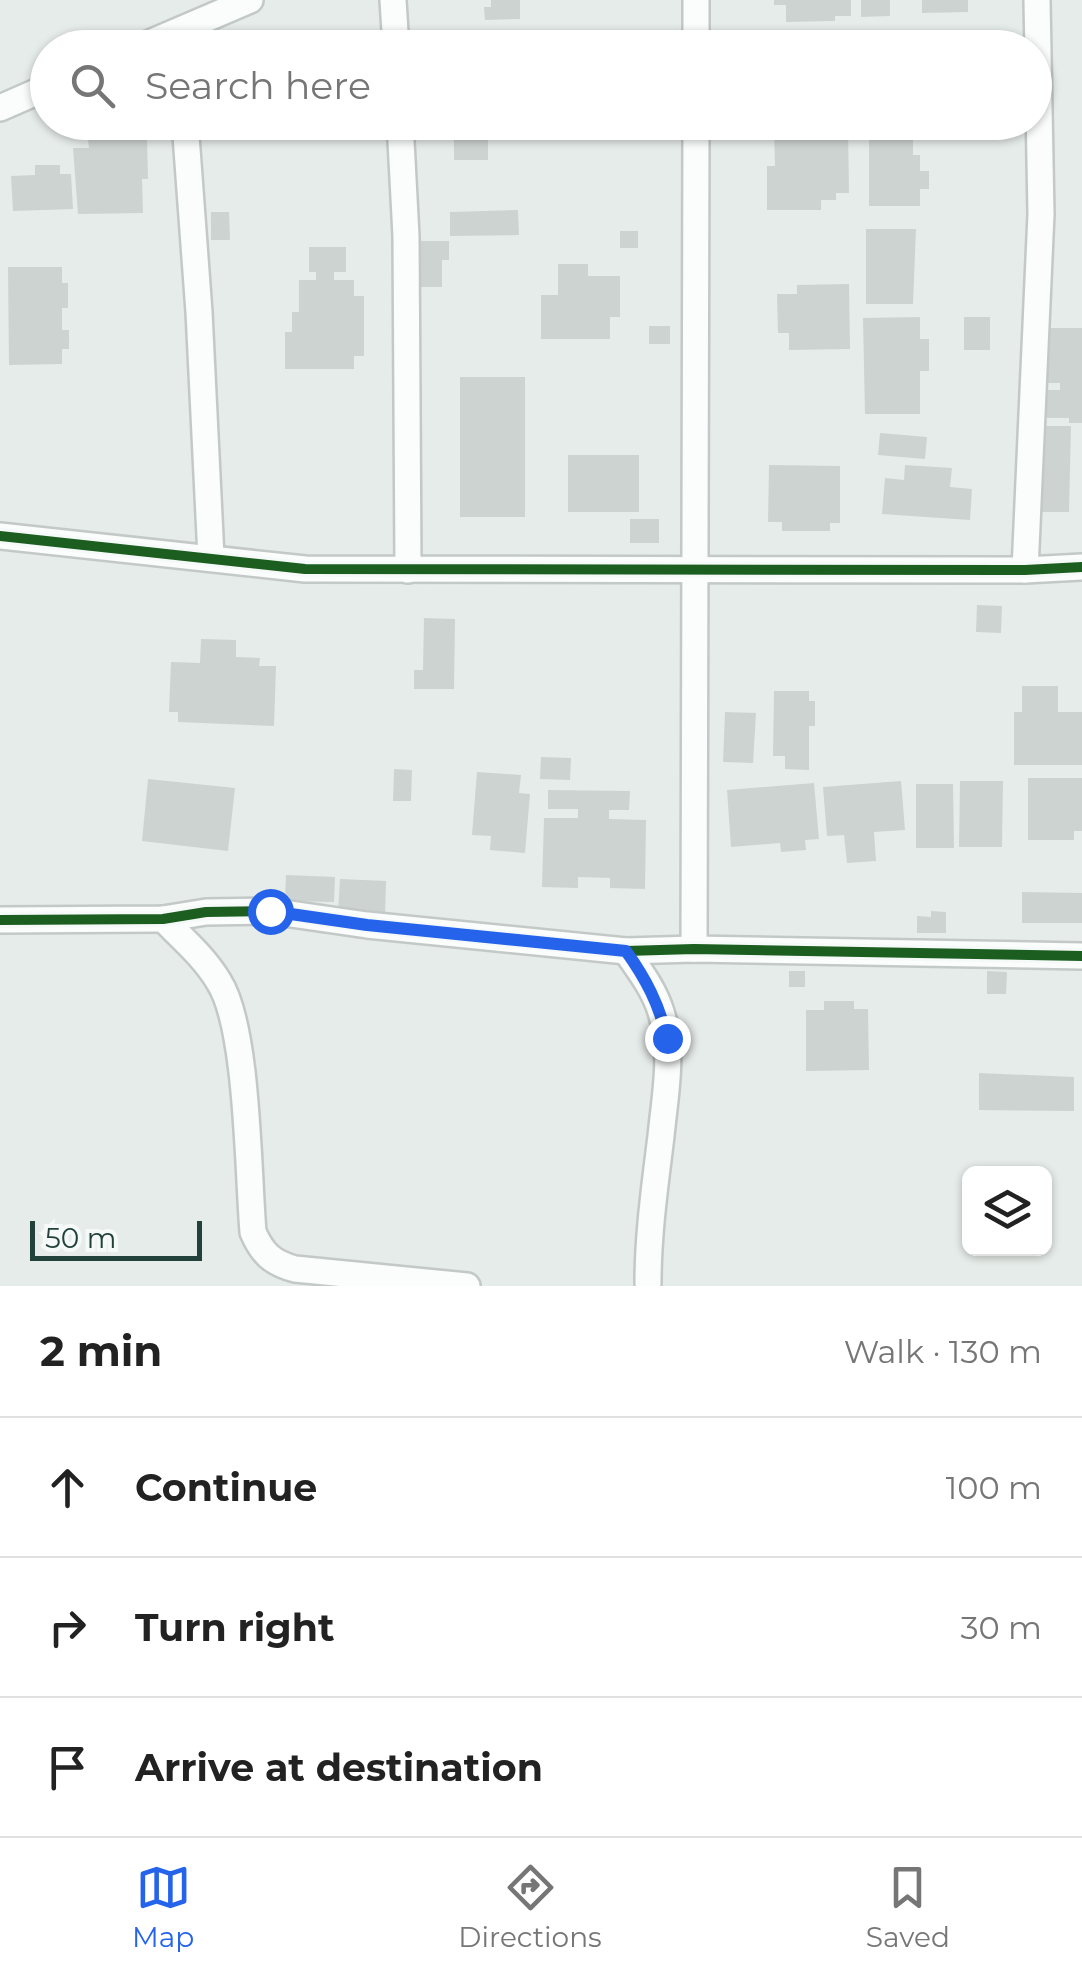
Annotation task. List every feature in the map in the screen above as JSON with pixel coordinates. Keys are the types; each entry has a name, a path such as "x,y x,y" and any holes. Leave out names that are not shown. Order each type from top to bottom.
{"street":[{"path":"194,30 250,0"},
{"path":"393,0 395,30"},
{"path":"696,0 696,30"},
{"path":"1037,0 1037,30"},
{"path":"0,108 30,95"},
{"path":"186,140 211,558"},
{"path":"401,140 406,236 408,570"},
{"path":"694,948 696,140"},
{"path":"1025,570 1040,214 1039,140"},
{"path":"0,536 305,569 1082,567"},
{"path":"0,920 163,919 206,912 270,911 367,925 626,951 694,948 1082,956"},
{"path":"163,919 212,972 231,1007 253,1232 266,1256 295,1270 468,1286"},
{"path":"626,951 661,1010 667,1038 668,1074 646,1285"}],"building":[{"path":"491,0 520,0 520,19 485,20 484,7 491,7"},
{"path":"774,0 851,0 851,16 835,16 835,21 786,22 786,5 774,5"},
{"path":"861,0 890,0 890,16 861,17"},
{"path":"922,0 968,0 968,12 922,13"},
{"path":"88,140 147,140 148,179 142,179 143,213 78,214 73,148 89,148"},
{"path":"454,140 488,140 488,160 454,160"},
{"path":"774,140 848,140 849,193 836,193 836,200 821,200 821,210 767,210 767,166 775,166"},
{"path":"869,140 913,140 913,155 920,155 920,171 929,171 929,189 920,189 920,206 869,206"},
{"path":"35,165 60,165 60,174 71,174 73,209 13,211 11,176 35,175"},
{"path":"518,210 519,235 450,236 450,212"},
{"path":"211,212 229,212 230,240 211,240"},
{"path":"866,229 916,229 913,304 866,304"},
{"path":"620,231 638,231 638,248 620,248"},
{"path":"416,241 449,241 449,260 442,260 442,287 416,287"},
{"path":"309,247 346,247 346,272 334,272 334,280 354,280 354,296 364,296 364,356 354,356 354,369 285,369 285,332 292,332 292,312 299,312 299,280 316,280 316,272 309,272"},
{"path":"558,264 588,264 588,276 620,276 620,317 610,317 610,339 541,339 541,295 558,295"},
{"path":"8,267 62,267 62,283 68,283 68,308 62,308 62,330 69,330 69,349 62,349 62,364 9,365"},
{"path":"849,284 850,349 789,350 789,333 778,333 777,294 797,294 797,285"},
{"path":"920,317 920,339 929,339 929,371 920,371 920,414 865,414 863,318"},
{"path":"964,317 990,317 990,350 964,350"},
{"path":"649,326 670,326 670,344 649,344"},
{"path":"1048,328 1082,328 1082,423 1069,423 1069,418 1047,418 1047,390 1060,390 1060,383 1048,383"},
{"path":"460,377 525,377 525,517 460,517"},
{"path":"1043,426 1071,426 1069,512 1041,512"},
{"path":"880,433 927,437 925,459 878,455"},
{"path":"568,455 639,455 639,512 568,512"},
{"path":"769,465 840,466 840,523 830,523 830,531 782,531 782,522 768,522"},
{"path":"905,465 952,468 950,487 972,489 970,520 882,514 885,478 904,480"},
{"path":"630,519 659,519 659,543 630,543"},
{"path":"977,605 1002,606 1001,633 976,632"},
{"path":"424,618 455,619 454,689 414,689 414,670 423,670"},
{"path":"201,639 236,640 236,657 260,658 259,666 276,666 274,726 178,722 178,712 169,712 171,662 200,663"},
{"path":"1022,686 1058,686 1058,712 1082,712 1082,765 1014,765 1014,712 1022,712"},
{"path":"774,691 809,691 809,701 815,701 815,726 809,726 809,770 785,769 785,756 773,756"},
{"path":"725,712 756,713 753,763 723,762"},
{"path":"541,757 571,758 570,780 540,779"},
{"path":"394,769 412,770 411,801 393,801"},
{"path":"477,772 521,775 519,793 530,794 525,853 490,850 491,836 472,835"},
{"path":"1028,778 1082,778 1082,831 1074,831 1074,840 1028,840"},
{"path":"148,779 235,788 228,851 142,841"},
{"path":"901,781 905,830 874,832 876,861 847,863 844,835 827,836 823,787"},
{"path":"960,781 1003,781 1002,847 959,847"},
{"path":"814,783 819,839 805,840 806,850 781,852 780,843 731,847 727,790"},
{"path":"916,784 953,784 954,848 916,848"},
{"path":"548,790 630,791 629,810 609,810 609,819 646,820 645,889 610,888 610,878 578,877 578,888 542,887 544,818 578,818 578,809 548,809"},
{"path":"286,875 335,877 334,902 285,901"},
{"path":"340,879 386,881 385,915 338,913"},
{"path":"1022,892 1082,893 1082,923 1022,923"},
{"path":"931,911 946,912 946,933 917,933 917,916 931,917"},
{"path":"789,971 805,971 805,987 789,987"},
{"path":"987,971 1007,972 1006,994 987,994"},
{"path":"824,1001 854,1001 854,1009 868,1009 869,1070 806,1071 806,1010 824,1010"},
{"path":"979,1073 1074,1077 1074,1111 979,1110"}],"cycle path":[{"path":"0,536 305,569 1082,567"},
{"path":"0,920 163,919 206,912 270,911 367,925 626,951 1082,956"}],"route":[{"path":"270,911 367,925 626,951 661,1010 667,1038"}]}
